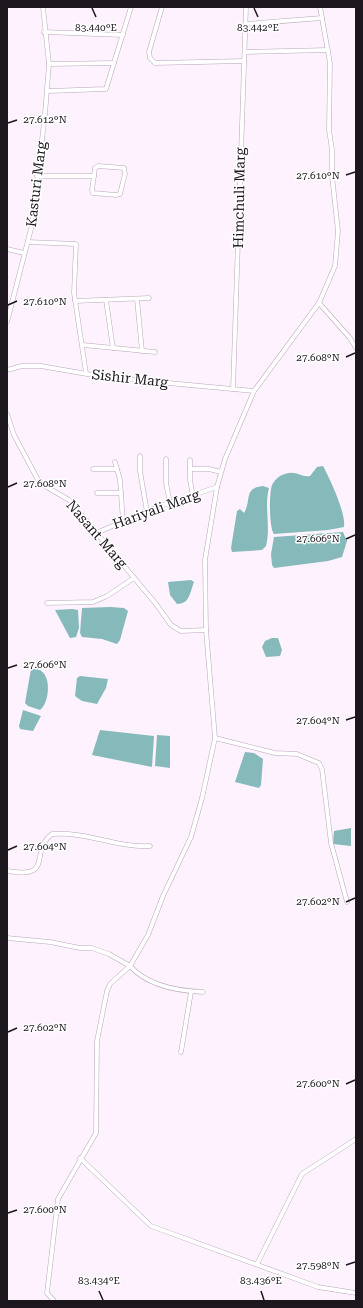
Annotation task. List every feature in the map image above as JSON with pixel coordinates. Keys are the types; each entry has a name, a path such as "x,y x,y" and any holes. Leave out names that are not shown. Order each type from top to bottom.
{"street":[{"name":"Kasturi Marg","path":"8,312 28,242 48,91 49,64 44,32 43,7"},
{"path":"48,91 106,90 131,7 127,7"},
{"path":"162,7 150,44 150,58 155,63 244,61"},
{"name":"Himchuli Marg","path":"233,389 244,61 246,52 246,7"},
{"path":"54,1301 47,1293 58,1199 80,1158 96,1133 97,1041 107,991 110,984 130,966 148,935 163,896 191,837 215,738 206,630 205,560 217,487 221,472 234,434 254,391 319,303 335,266 338,231 332,176 328,50 320,7"},
{"path":"246,24 322,18"},
{"path":"44,32 123,35"},
{"path":"246,52 328,50"},
{"path":"49,64 114,63"},
{"path":"98,166 123,167 125,170 121,191 116,195 93,193 94,176 95,168 98,166"},
{"path":"37,176 94,176"},
{"path":"28,242 76,244 75,301 83,345 86,373"},
{"path":"7,249 24,253"},
{"path":"75,301 149,298"},
{"path":"137,299 142,351"},
{"path":"106,300 113,348"},
{"path":"319,303 350,338 356,348"},
{"path":"7,322 8,312"},
{"path":"83,345 155,352"},
{"name":"Sishir Marg","path":"7,370 22,366 41,366 86,373 254,391"},
{"name":"Nasant Marg","path":"7,414 14,434 38,480 45,486 69,500 175,629 181,631 206,630"},
{"path":"140,456 140,471 147,512"},
{"path":"166,458 166,483 170,503"},
{"path":"190,460 190,480 193,496"},
{"path":"115,462 121,493 123,521"},
{"path":"93,469 117,469"},
{"path":"190,469 209,469 221,472"},
{"name":"Hariyali Marg","path":"96,534 123,521 217,487"},
{"path":"96,493 121,493"},
{"path":"47,603 93,602 107,596 134,578"},
{"path":"215,738 275,753 296,754 319,763 322,769 331,843 347,902"},
{"path":"7,871 24,874 32,872 36,868 42,855 42,848 45,839 52,834 70,835 127,845 150,846"},
{"path":"7,938 50,942 80,948 92,948 109,954 130,966 138,975 166,986 191,992 203,992"},
{"path":"181,1052 191,992"},
{"path":"257,1264 302,1174 356,1139"},
{"path":"80,1158 151,1226 318,1287 356,1293"}],"shaded area":[{"path":"323,466 343,513 344,527 328,530 274,534 271,525 270,495 274,482 280,476 290,473 310,476 317,467"},
{"path":"263,486 269,488 267,502 268,532 266,546 262,550 232,552 231,548 237,511 240,509 244,513 250,492 257,487"},
{"path":"343,532 347,541 342,557 328,561 274,568 272,565 271,554 274,537"},
{"path":"191,580 194,582 189,597 185,602 177,604 170,595 168,582"},
{"path":"82,608 124,608 128,611 120,640 117,644 102,639 82,637 80,633"},
{"path":"55,610 78,610 79,628 76,637 70,638"},
{"path":"272,638 278,638 282,650 280,656 266,657 262,647 265,641"},
{"path":"31,669 44,673 47,679 48,693 40,710 28,706 25,703"},
{"path":"80,676 108,679 106,688 97,704 82,701 75,696 77,678"},
{"path":"23,710 41,716 33,731 20,729 19,726"},
{"path":"100,730 154,736 152,767 92,755"},
{"path":"157,735 170,736 170,768 155,766"},
{"path":"245,752 254,753 263,759 261,785 259,788 235,782"},
{"path":"351,828 351,846 333,844 334,831"}]}
